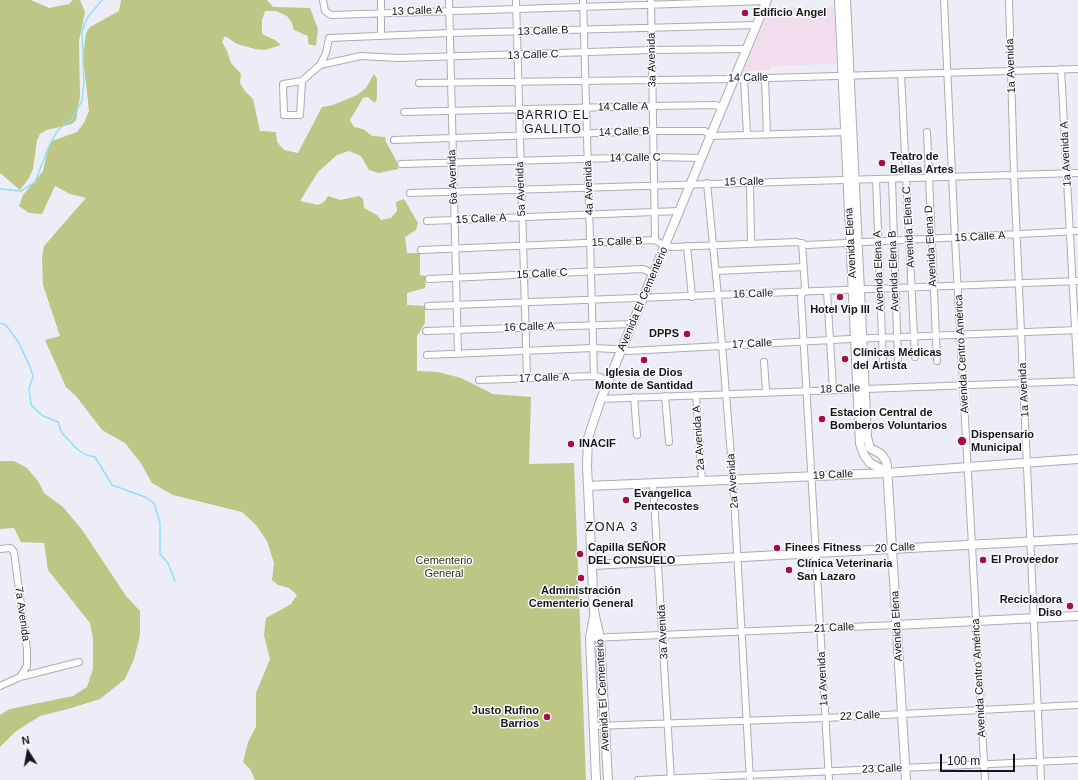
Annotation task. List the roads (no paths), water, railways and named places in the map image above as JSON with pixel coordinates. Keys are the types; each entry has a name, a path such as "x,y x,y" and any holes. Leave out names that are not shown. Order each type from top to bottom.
{"main road":[{"name":"Avenida Elena","path":"839,0 846,76 855,243 862,450 870,463 887,473"},
{"name":"Avenida Elena","path":"846,0 846,76"},
{"name":"Avenida El Cementerio","path":"596,780 590,638 594,611 593,565 588,486 588,438 601,399 621,350 767,1"},
{"name":"Avenida Elena","path":"861,388 868,443 870,448 886,461 893,548 896,625 906,780"},
{"name":"19 Calle","path":"588,486 887,473 1028,464 1078,459"},
{"name":"20 Calle","path":"593,565 1078,538"},
{"name":"Avenida El Cementerio","path":"594,611 600,638 608,780"},
{"name":"21 Calle","path":"896,625 1078,616"}],"street":[{"name":"13 Calle A","path":"323,0 325,11 331,15 516,8 583,3 767,1"},
{"path":"381,0 381,35"},
{"name":"6a Avenida","path":"449,0 458,354"},
{"name":"5a Avenida","path":"516,0 527,378"},
{"name":"Avenida Centro América","path":"944,0 955,239 985,780"},
{"name":"1a Avenida","path":"1009,0 1014,175 1041,780"},
{"name":"3a Avenida","path":"651,2 656,240"},
{"name":"4a Avenida","path":"583,3 594,376"},
{"name":"13 Calle B","path":"320,65 326,53 328,40 330,38 381,35 757,25"},
{"name":"13 Calle C","path":"320,65 361,56 381,58 450,57 652,50 746,49"},
{"path":"302,81 301,114 284,114 283,84 302,81 320,65"},
{"name":"14 Calle","path":"418,83 734,79 1078,68"},
{"name":"1a Avenida A","path":"1061,69 1070,232 1075,281 1078,381"},
{"name":"Avenida Elena C","path":"901,74 915,357"},
{"path":"744,78 747,135"},
{"path":"765,78 767,135"},
{"name":"14 Calle A","path":"404,112 715,105 722,107"},
{"name":"14 Calle B","path":"394,140 653,131 705,131 711,136 849,132"},
{"name":"Avenida Elena D","path":"927,132 937,361"},
{"name":"14 Calle C","path":"401,164 654,157 702,158"},
{"name":"15 Calle","path":"410,193 691,183 1078,173"},
{"name":"Avenida Elena A","path":"876,179 883,364"},
{"name":"Avenida Elena B","path":"892,179 898,364"},
{"path":"750,182 751,243"},
{"name":"2a Avenida","path":"706,183 716,271 733,480 750,777"},
{"name":"15 Calle A","path":"427,221 679,211"},
{"name":"15 Calle A","path":"855,243 955,239 1078,231"},
{"name":"15 Calle B","path":"421,250 656,240 665,246"},
{"path":"665,246 751,243 802,243 807,245 855,243"},
{"name":"1a Avenida","path":"802,243 805,288 802,297 804,342 829,780"},
{"path":"687,246 692,296"},
{"path":"716,271 804,266"},
{"name":"15 Calle C","path":"429,279 643,269 654,274"},
{"name":"16 Calle","path":"428,306 592,299 718,296 1075,281"},
{"path":"827,291 833,389"},
{"name":"16 Calle A","path":"426,331 593,324 632,324"},
{"name":"17 Calle","path":"427,355 593,348 621,350 804,342 859,338 1077,330"},
{"path":"764,362 766,391"},
{"name":"17 Calle A","path":"479,380 594,376 600,377 608,382"},
{"name":"18 Calle","path":"601,399 766,391 1078,381"},
{"name":"2a Avenida A","path":"696,395 702,481"},
{"path":"665,396 669,442"},
{"path":"634,397 637,435"},
{"name":"3a Avenida","path":"654,483 671,779"},
{"name":"7a Avenida","path":"0,549 13,549 27,650 27,666 20,676"},
{"name":"21 Calle","path":"590,638 896,625"},
{"path":"0,686 20,676 79,662"},
{"name":"22 Calle","path":"594,726 825,718 1078,705"},
{"name":"23 Calle","path":"638,780 750,777 829,771 984,766 1078,760"}],"waterway":[{"path":"0,189 21,191 35,182 49,146 58,130 72,119 82,101 84,82 82,31 87,18 102,0"},
{"path":"0,323 6,325 19,343 30,367 33,376 29,389 31,405 43,416 58,422 62,433 77,449 86,455 95,457 112,485 145,497 154,503 160,523 160,554 168,563 175,581"}],"place":[{"name":"Edificio Angel","path":"745,13"},
{"name":"Teatro de Bellas Artes","path":"882,163"},
{"name":"Hotel Vip III","path":"840,297"},
{"name":"DPPS","path":"687,334"},
{"name":"Clínicas Médicas del Artista","path":"845,359"},
{"name":"Iglesia de Dios Monte de Santidad","path":"644,360"},
{"name":"Estacion Central de Bomberos Voluntarios","path":"822,419"},
{"name":"Dispensario Municipal","path":"962,441"},
{"name":"INACIF","path":"571,444"},
{"name":"Evangelica Pentecostes","path":"626,500"},
{"name":"Finees Fitness","path":"777,548"},
{"name":"Capilla SEÑOR DEL CONSUELO","path":"580,554"},
{"name":"El Proveedor","path":"983,560"},
{"name":"Clínica Veterinaria San Lazaro","path":"789,570"},
{"name":"Administración Cementerio General","path":"581,578"},
{"name":"Recicladora Diso","path":"1070,606"},
{"name":"Justo Rufino Barrios","path":"547,717"}],"district":[{"name":"BARRIO EL GALLITO","path":"553,123"},
{"name":"ZONA 3","path":"612,527"}],"park label":[{"name":"Cementerio General","path":"444,567"}]}
